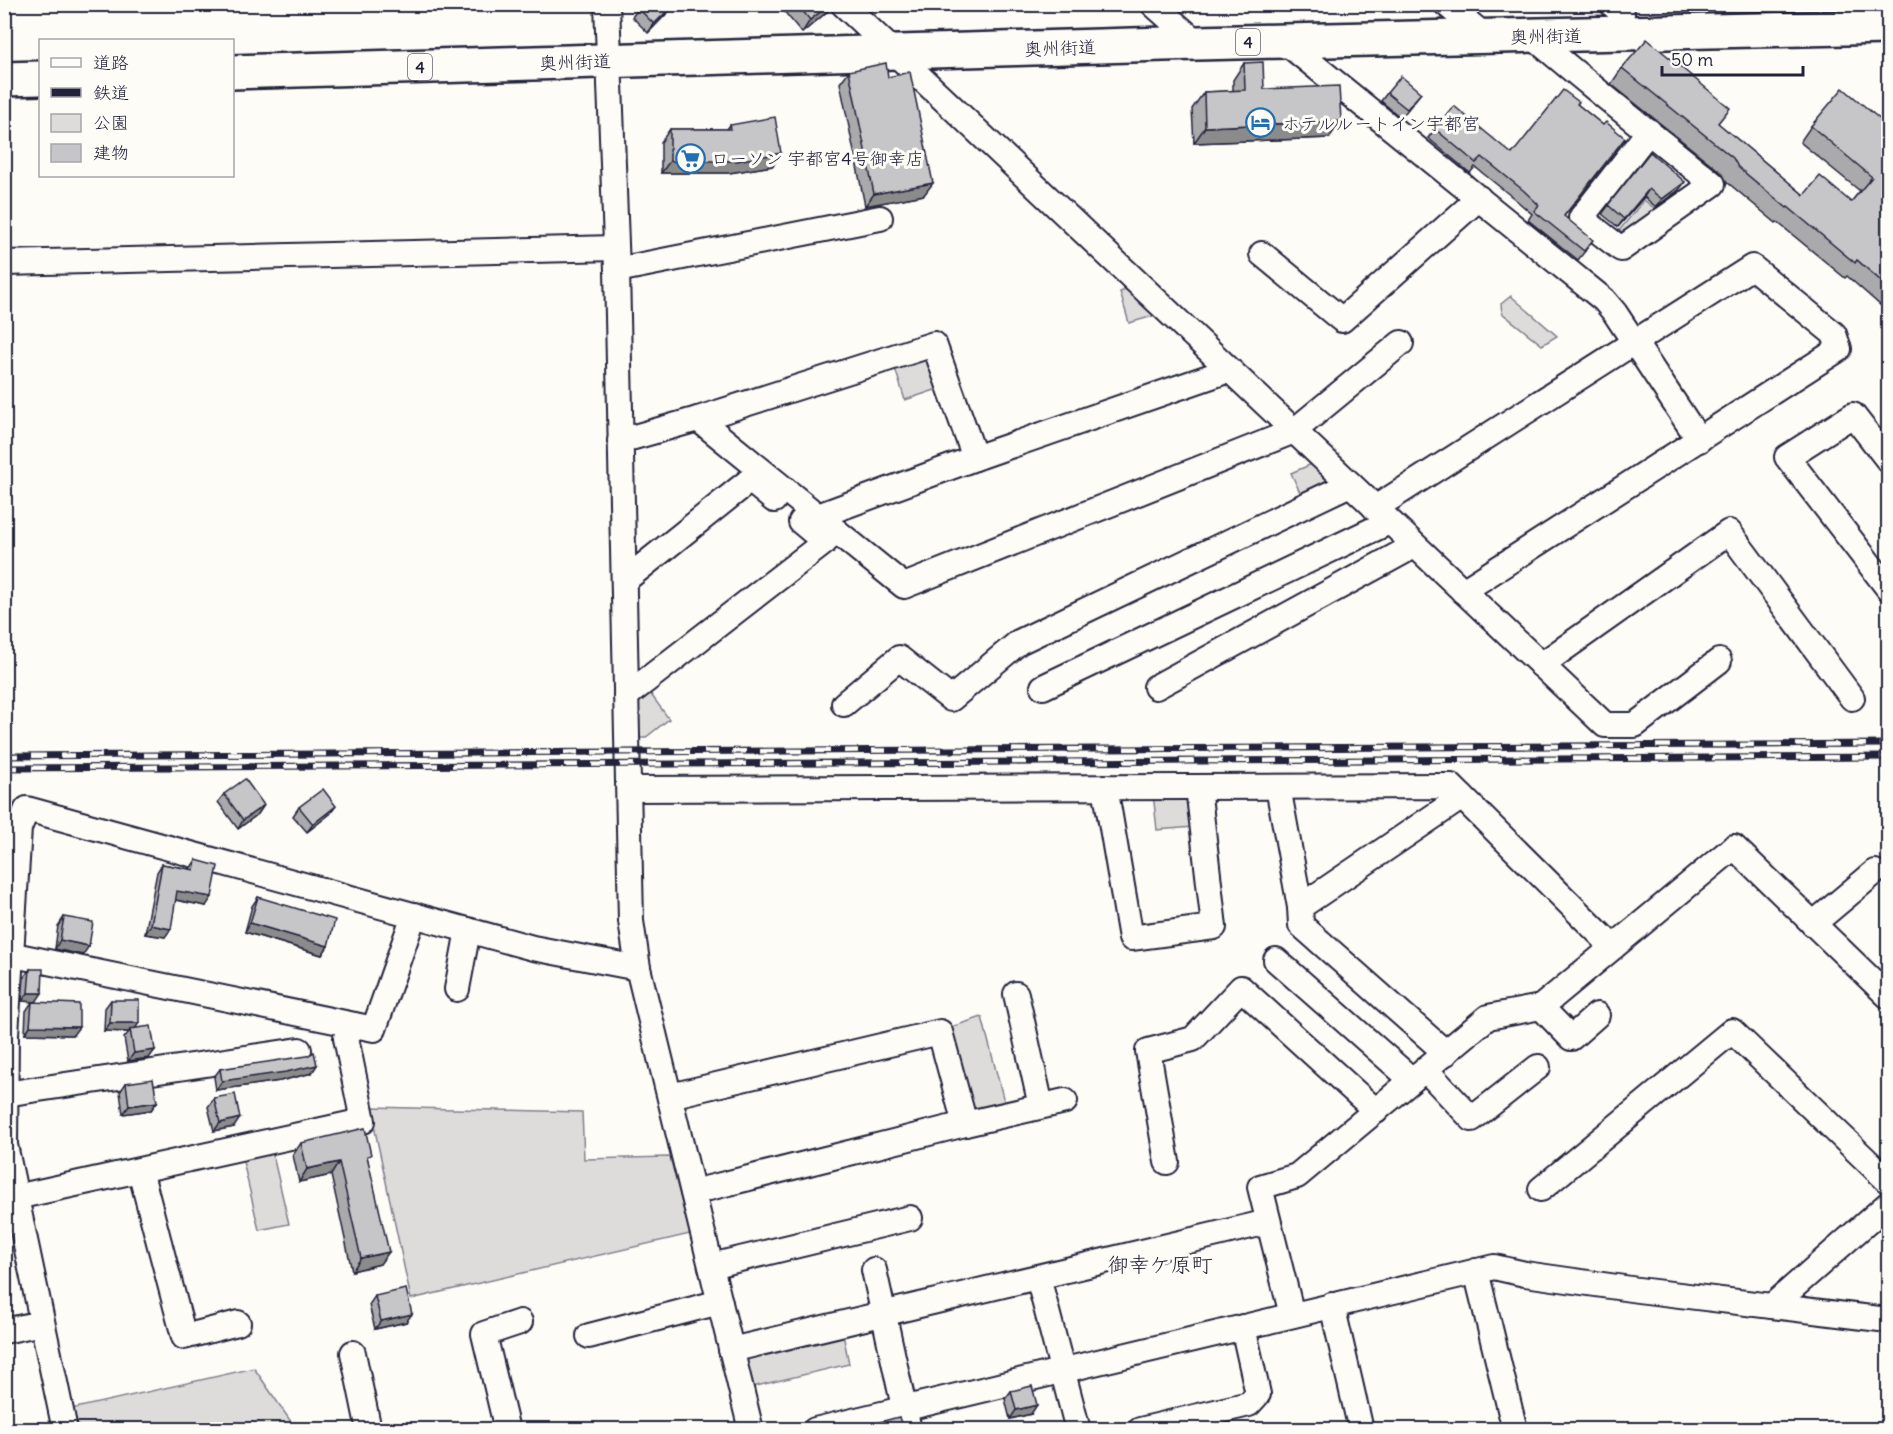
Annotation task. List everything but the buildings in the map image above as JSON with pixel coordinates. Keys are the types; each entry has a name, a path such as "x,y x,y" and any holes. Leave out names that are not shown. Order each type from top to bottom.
{"highway":[{"name":"奥州街道","path":"234,72 1197,43 1532,36 1616,19 1888,27"},
{"path":"4,79 39,78"}],"street":[{"path":"607,4 616,259 631,921 638,969 751,1430"},
{"path":"843,4 1605,725 1635,725 1719,661"},
{"path":"1153,4 1197,43"},
{"path":"1446,4 1486,37"},
{"path":"1532,36 1713,184 1621,249 1581,218 1648,131"},
{"path":"1284,41 1604,300 1616,313 1699,440"},
{"path":"1262,254 1342,320 1479,198"},
{"path":"4,262 616,259 880,218"},
{"path":"1043,687 1382,515 1634,341 1752,267 1834,334 1839,349 1463,591"},
{"path":"698,419 904,586 1294,431 1401,343"},
{"path":"620,441 698,419 934,344 975,458"},
{"path":"818,516 975,458 1229,370"},
{"path":"1888,460 1853,415 1787,457 1888,588"},
{"path":"624,581 750,480 825,542 627,696"},
{"path":"844,704 899,658 951,699 1019,642 1350,484"},
{"path":"1541,664 1729,532 1852,698"},
{"path":"1156,687 1414,546"},
{"path":"629,789 1451,786 1613,946"},
{"path":"1105,787 1131,938 1214,927 1197,787"},
{"path":"1278,787 1300,907 1301,925 1446,1053"},
{"path":"1300,907 1462,797"},
{"path":"65,1430 11,1189 5,1145 7,953 19,828 27,809 533,948 638,969"},
{"path":"1292,1315 1260,1187 1297,1176 1488,1017 1541,1007 1734,846 1888,996"},
{"path":"1813,924 1875,872"},
{"path":"7,953 374,1029 414,915"},
{"path":"456,989 468,930"},
{"path":"1276,960 1472,1119 1538,1067"},
{"path":"1167,1162 1148,1051 1193,1039 1241,988 1376,1111"},
{"path":"1016,994 1041,1106"},
{"path":"1541,1007 1570,1038 1597,1015"},
{"path":"11,1189 140,1170 363,1121 346,1038 354,1025"},
{"path":"1541,1189 1732,1031 1888,1181"},
{"path":"670,1096 940,1032 965,1124"},
{"path":"5,1094 298,1050"},
{"path":"693,1192 1065,1101"},
{"path":"140,1170 184,1338 238,1323"},
{"path":"1772,1306 1888,1204"},
{"path":"711,1266 910,1218"},
{"path":"731,1350 1268,1222"},
{"path":"815,1430 907,1419 1061,1370 1494,1267 1525,1274 1627,1288 1888,1320"},
{"path":"874,1270 907,1419"},
{"path":"1476,1270 1515,1430"},
{"path":"1038,1277 1078,1430"},
{"path":"589,1336 720,1302"},
{"path":"1332,1305 1361,1430"},
{"path":"507,1430 484,1334 520,1322"},
{"path":"4,1331 42,1323"},
{"path":"1140,1430 1249,1404 1258,1394 1243,1327"},
{"path":"353,1353 369,1430"}],"green space":[{"path":"1644,200 1660,213 1624,235 1618,232"},
{"path":"1136,286 1164,313 1129,323 1120,292"},
{"path":"1511,296 1557,336 1542,345 1502,313 1501,304"},
{"path":"919,358 932,364 941,388 905,400 894,365"},
{"path":"1321,460 1336,484 1303,499 1291,473"},
{"path":"647,689 669,719 645,738 639,738 637,698"},
{"path":"1153,793 1189,798 1193,827 1157,830"},
{"path":"982,1017 1005,1105 978,1113 972,1108 951,1027"},
{"path":"370,1107 582,1112 584,1159 670,1157 690,1234 411,1299"},
{"path":"271,1147 289,1224 259,1230 242,1157"},
{"path":"842,1329 849,1364 748,1388 741,1352"},
{"path":"254,1368 296,1429 75,1429 71,1409"}],"railway":[{"path":"4,756 1888,744"},
{"path":"4,768 1888,757"}],"place":[{"name":"ホテルルートイン宇都宮","path":"1261,123"},
{"name":"ローソン 宇都宮4号御幸店","path":"690,158"}],"district":[{"name":"御幸ケ原町","path":"1160,1264"}]}
